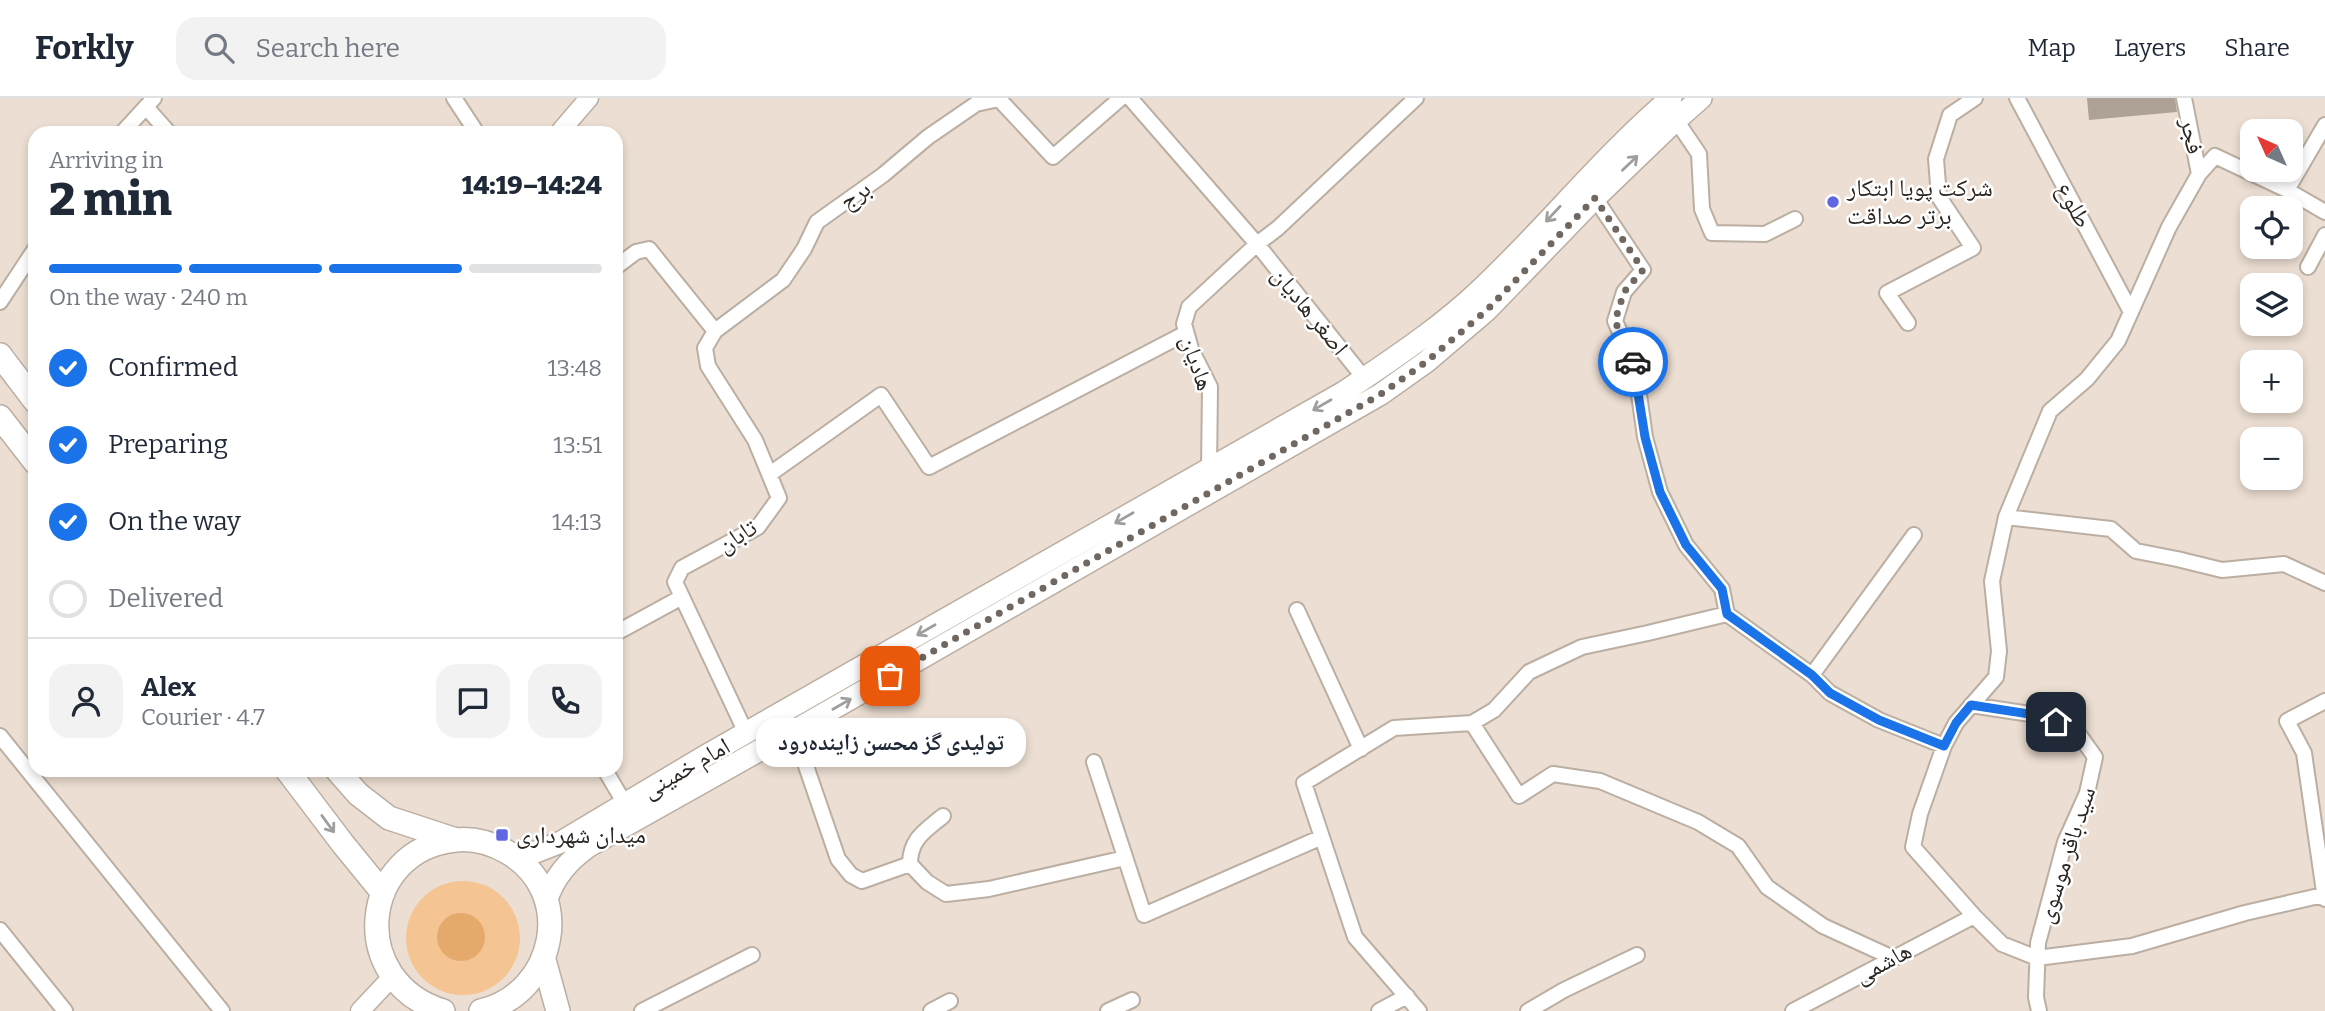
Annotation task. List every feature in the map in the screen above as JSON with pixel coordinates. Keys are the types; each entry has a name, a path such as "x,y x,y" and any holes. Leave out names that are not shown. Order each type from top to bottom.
{"main road":[{"name":"امام خمینی","path":"546,902 560,873 572,858 589,846 794,731 1213,479 1425,336 1480,290 1594,171 1671,98"},
{"name":"امام خمینی","path":"518,859 561,842 746,733 1213,479 1381,394 1426,362 1487,310 1595,198 1701,98"},
{"path":"0,355 28,392"},
{"path":"0,417 28,453"},
{"path":"292,777 383,893"},
{"path":"343,777 358,794 389,818 456,840"},
{"path":"443,1011 426,1006 407,994 392,977 379,951 376,921 383,893 395,873 412,856 433,845 456,840 478,841 496,846 518,859 533,875 544,894 550,916 550,938 544,960 532,981 514,997 490,1010"},
{"path":"544,960 558,1011"}],"street":[{"path":"454,98 472,126"},
{"path":"565,126 589,98"},
{"name":"برج","path":"715,331 783,280 804,249 817,222 976,104 999,99 1053,157 1121,98"},
{"path":"1130,98 1256,244"},
{"name":"هادیان","path":"1213,479 1210,387 1186,333 1184,324 1189,307 1256,244 1278,228 1416,98"},
{"path":"1908,323 1887,293 1973,248 1939,197 1936,159 1950,115 1975,98"},
{"name":"طلوع","path":"2017,98 2131,312"},
{"name":"فجر","path":"2185,98 2199,174"},
{"path":"129,126 150,103 165,126"},
{"path":"1676,120 1699,154 1702,209 1712,233 1765,234 1795,219"},
{"path":"2287,190 2325,125"},
{"path":"2325,212 2287,190 2215,156 2199,174 2169,227 2118,341 2087,379 2050,411 2006,517 1992,581 1999,651 1996,677 1956,723 1944,746 1920,814 1913,847 2002,944 2037,958 2132,946 2245,913 2324,897 2304,753 2287,721 2325,701"},
{"path":"1595,198 1643,270 1624,292 1615,321 1635,366 1645,437 1660,492 1686,545 1722,589 1727,614 1812,675 1830,693 1879,720 1944,746"},
{"path":"2308,267 2325,236"},
{"name":"اصغر هادیان","path":"1256,244 1364,379"},
{"path":"623,262 636,252 649,249 715,331"},
{"path":"0,302 28,260"},
{"name":"تابان","path":"715,331 705,348 708,366 755,440 779,498 758,527 682,568 675,582 746,733"},
{"path":"770,474 881,395 929,467 1186,333"},
{"path":"2006,517 2111,528 2136,551 2222,570 2284,564 2325,583"},
{"path":"1812,675 1914,535"},
{"path":"623,629 682,597"},
{"path":"1297,610 1361,749"},
{"path":"1419,1011 1354,937 1304,783 1394,728 1472,723 1494,710 1529,672 1582,647 1727,614"},
{"name":"سید باقر موسوی","path":"1971,705 2036,715 2075,729 2095,757 2087,793 2065,842 2038,943 2036,997 2039,1011"},
{"path":"1472,723 1519,796 1553,774 1565,775 1600,781 1698,822 1738,846 1767,887 1800,911 1823,926 1893,958"},
{"path":"794,731 838,859 850,875 862,881 910,864"},
{"path":"0,736 28,771"},
{"path":"1094,762 1144,915 1322,837"},
{"path":"33,777 222,1011"},
{"path":"609,777 625,804"},
{"path":"943,816 918,836 910,850 910,864 927,882 946,894 989,889 1125,858"},
{"name":"هاشمی","path":"1793,1011 1974,916"},
{"path":"0,930 65,1011"},
{"path":"642,1011 752,955"},
{"path":"1528,1011 1564,989 1637,955"},
{"path":"360,1011 392,977"},
{"path":"1379,1011 1407,996"},
{"path":"1108,1011 1132,1000"},
{"path":"931,1011 950,1001"}],"shaded area":[{"path":"463,881 485,886 503,898 515,916 520,938 515,960 503,978 485,990 463,995 441,990 423,978 411,960 406,938 411,916 423,898 441,886"},
{"path":"461,913 478,920 485,937 478,954 461,961 444,954 437,937 444,920"}],"building":[{"path":"2087,98 2175,98 2177,112 2089,120"}],"way so far":[{"path":"890,676 1381,394 1449,344 1487,310 1595,198 1643,270 1624,292 1615,321 1633,362"}],"place":[{"name":"شرکت پویا ابتکار برتر صداقت","path":"1833,202"},
{"name":"تولیدی گز محسن زاینده‌رود","path":"890,676"},
{"name":"میدان شهرداری","path":"502,835"}],"route":[{"path":"1633,362 1645,437 1660,492 1686,545 1722,589 1727,614 1812,675 1830,693 1879,720 1944,746 1956,723 1971,705 2036,715 2056,722"}]}
